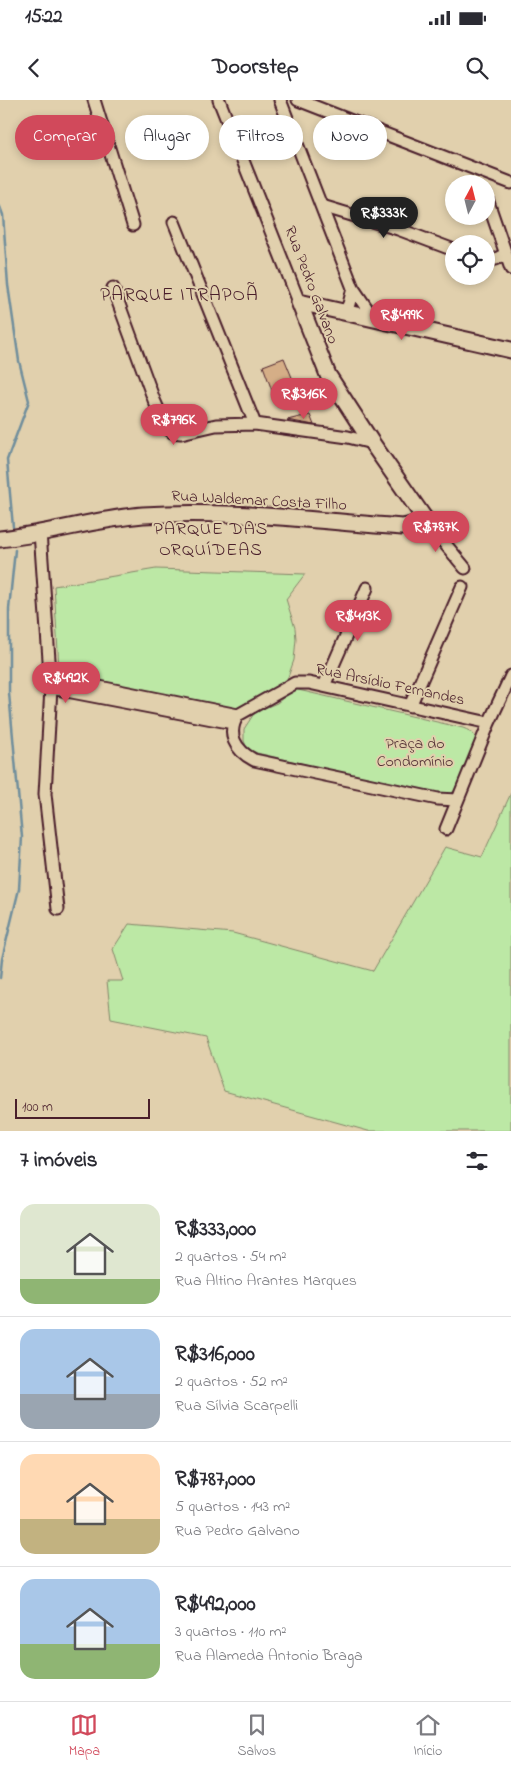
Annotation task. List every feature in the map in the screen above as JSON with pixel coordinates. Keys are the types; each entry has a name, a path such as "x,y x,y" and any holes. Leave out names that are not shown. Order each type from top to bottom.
{"main road":[{"path":"299,302 511,350"},
{"name":"Rua Pedro Galvano","path":"299,302 328,375 427,522"},
{"name":"Rua Waldemar Costa Filho","path":"0,539 140,515 175,513 208,513 402,526 427,522"}],"street":[{"path":"94,100 133,225"},
{"name":"Rua Pedro Galvano","path":"219,100 299,302"},
{"path":"280,100 353,288 374,319"},
{"path":"298,100 511,184"},
{"path":"478,171 479,175"},
{"path":"322,206 398,229 445,247"},
{"path":"174,222 255,424"},
{"path":"495,223 511,269"},
{"path":"495,259 505,254"},
{"path":"113,288 154,400 166,427 172,432 216,425 255,424 348,437 372,443"},
{"path":"345,312 353,288"},
{"path":"348,437 361,426"},
{"name":"Rua Pedro Galvano","path":"427,522 465,568"},
{"path":"40,532 51,683 45,794 58,909"},
{"path":"410,706 462,587"},
{"path":"324,686 367,588"},
{"path":"446,829 511,676"},
{"path":"51,683 235,720 232,736 240,750 254,760 438,799 457,800"},
{"name":"Rua Arsídio Fernandes","path":"235,720 295,683 324,686 489,724"}],"green space":[{"path":"156,569 305,574 286,599 295,628 296,639 294,660 288,677 283,684 258,700 231,711 71,678 59,668 54,586"},
{"name":"Praça do Condomínio","path":"294,689 463,728 474,734 476,746 454,791 449,795 257,753 247,748 244,741 244,729 255,712 277,703"},
{"path":"511,793 511,1131 368,1131 224,1091 206,1038 111,1019 107,981 123,981 113,949 129,924 233,933 373,971 445,847 482,857"}],"building":[{"path":"284,358 300,397 278,407 263,366"},
{"path":"310,415 314,425 287,420 304,416"}],"waterway":[{"path":"0,207 3,215 8,285 19,361 29,401 7,460 13,527"},
{"path":"0,978 2,959 19,889 22,837 9,693 9,609 15,550"}],"district":[{"name":"PARQUE ITRAPOÃ","path":"179,295"},
{"name":"PARQUE DAS ORQUÍDEAS","path":"211,540"}]}
